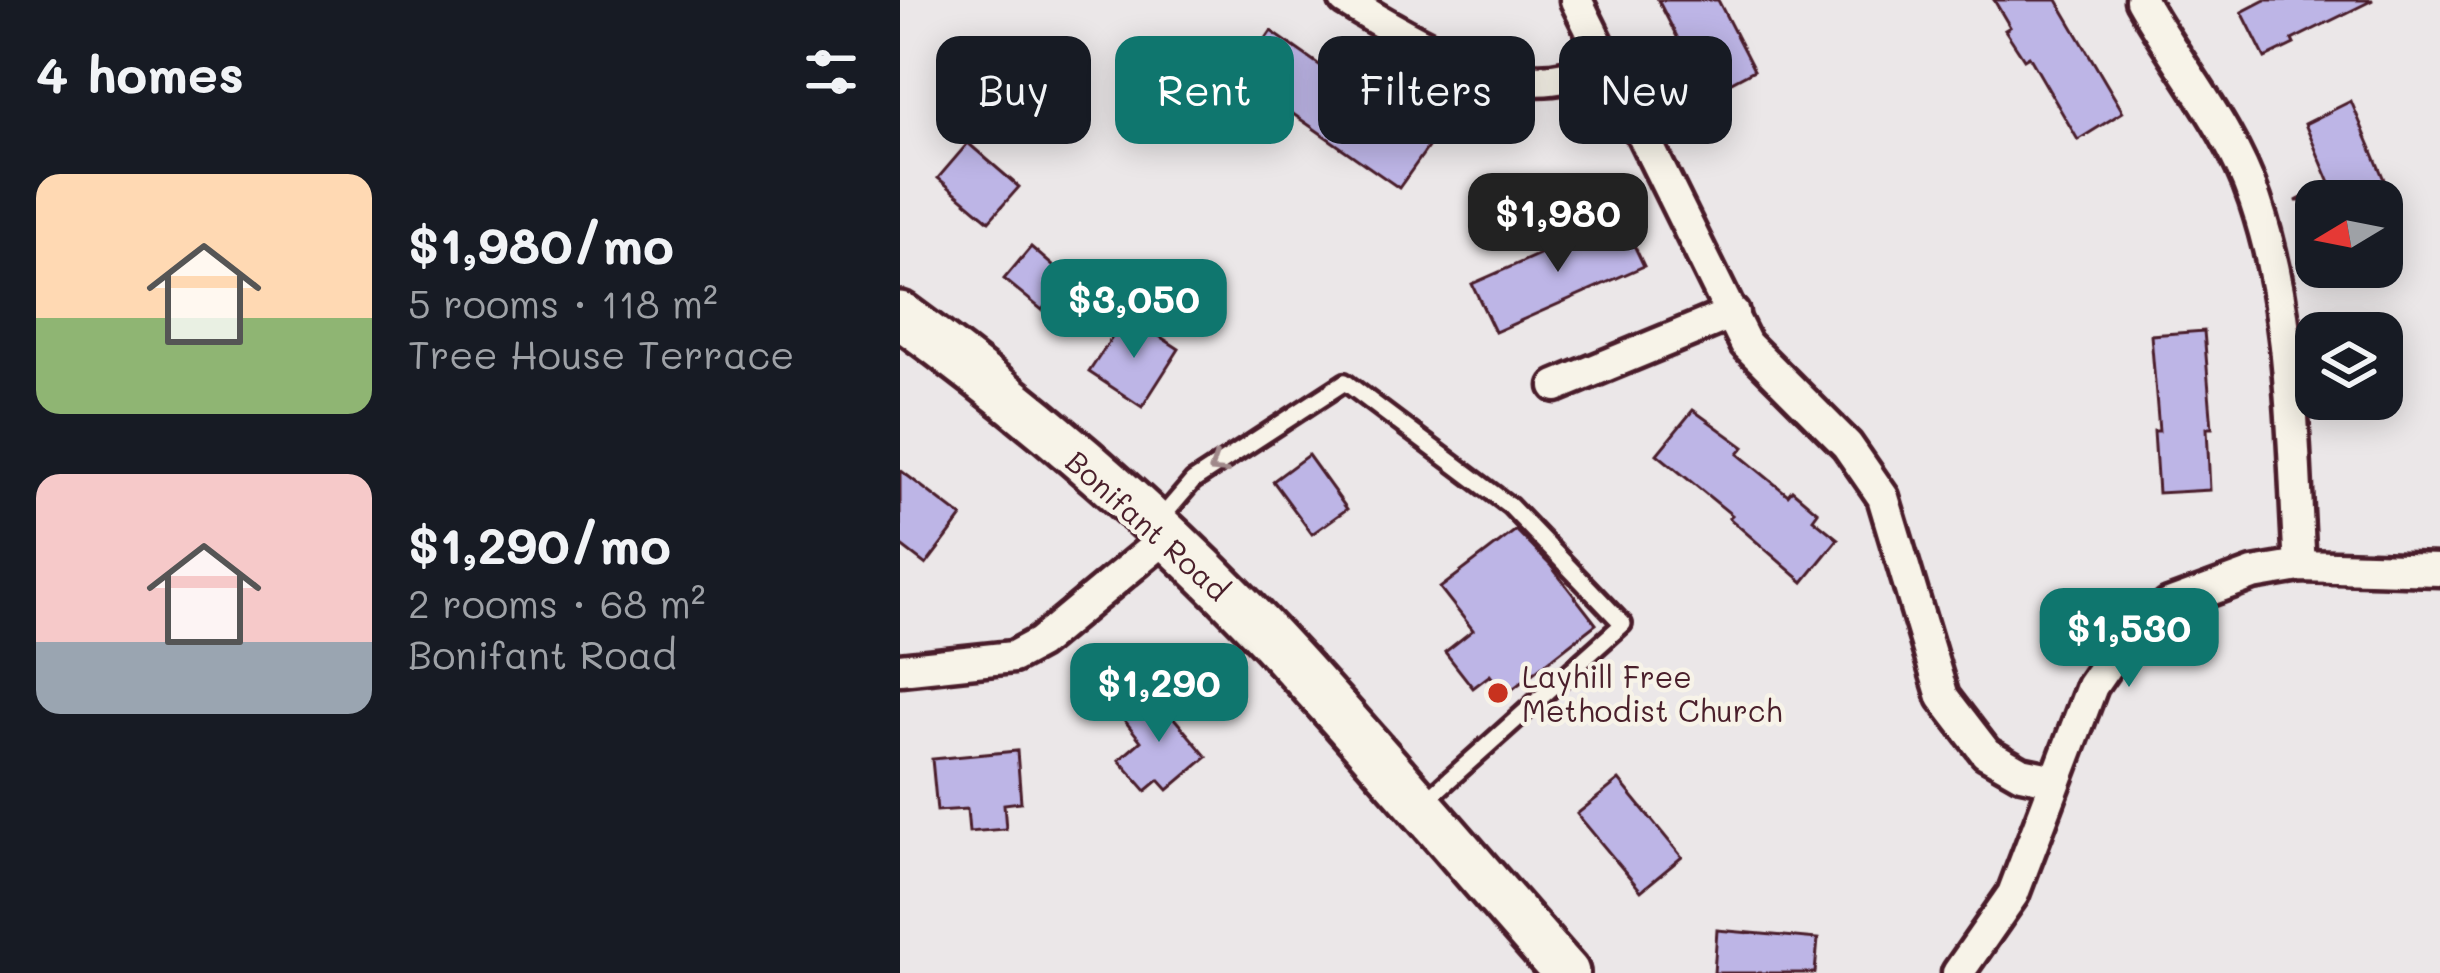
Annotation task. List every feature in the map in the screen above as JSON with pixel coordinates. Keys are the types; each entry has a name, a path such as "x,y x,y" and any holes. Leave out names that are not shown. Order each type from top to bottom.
{"main road":[{"name":"Bonifant Road","path":"900,315 965,362 1161,531 1293,663 1566,973"}],"street":[{"path":"1345,0 1425,46 1509,78 1559,77"},
{"path":"1576,0 1596,36"},
{"path":"2141,0 2219,125 2254,198 2284,309 2300,566"},
{"path":"1650,144 1746,344 1847,446 1883,497 1943,697 1986,753 2021,773 2055,780"},
{"path":"1556,386 1733,313"},
{"path":"900,669 1012,657 1040,643 1161,531"},
{"path":"1958,973 2013,894 2092,686 2117,650 2169,605 2253,574 2300,566 2440,570"}],"lane":[{"path":"1161,531 1193,481 1345,382 1510,506 1623,624 1419,807"}],"building":[{"path":"1658,0 1718,0 1754,70 1732,82 1732,36 1677,36"},
{"path":"1994,0 2057,0 2123,112 2078,140 2029,56 2024,59 2005,30 2010,27"},
{"path":"2265,0 2373,0 2265,58 2242,12"},
{"path":"1294,47 1318,64 1318,131 1294,115"},
{"path":"2351,101 2384,180 2329,180 2305,124"},
{"path":"969,144 1019,187 989,221 938,178"},
{"path":"1336,144 1430,144 1399,188"},
{"path":"1621,218 1644,266 1495,332 1472,284"},
{"path":"1031,247 1068,279 1042,310 1004,279"},
{"path":"1127,315 1179,349 1142,407 1089,372"},
{"path":"2204,331 2212,428 2207,428 2210,490 2158,493 2154,431 2159,431 2151,335"},
{"path":"1693,410 1744,447 1738,454 1788,495 1792,490 1818,512 1813,519 1838,539 1803,582 1657,454"},
{"path":"1308,455 1347,509 1312,534 1273,481"},
{"path":"900,470 962,517 926,565 900,545"},
{"path":"1516,530 1596,624 1505,695 1490,675 1473,688 1445,652 1473,630 1440,588"},
{"path":"1150,690 1207,757 1168,790 1159,780 1146,791 1119,760 1141,741 1121,716"},
{"path":"1017,751 1021,802 1004,804 1006,829 969,832 967,809 937,811 932,759"},
{"path":"1619,780 1682,857 1641,891 1577,814"},
{"path":"1717,930 1818,939 1815,973 1714,973"}],"place":[{"name":"Layhill Free Methodist Church","path":"1498,693"}]}
